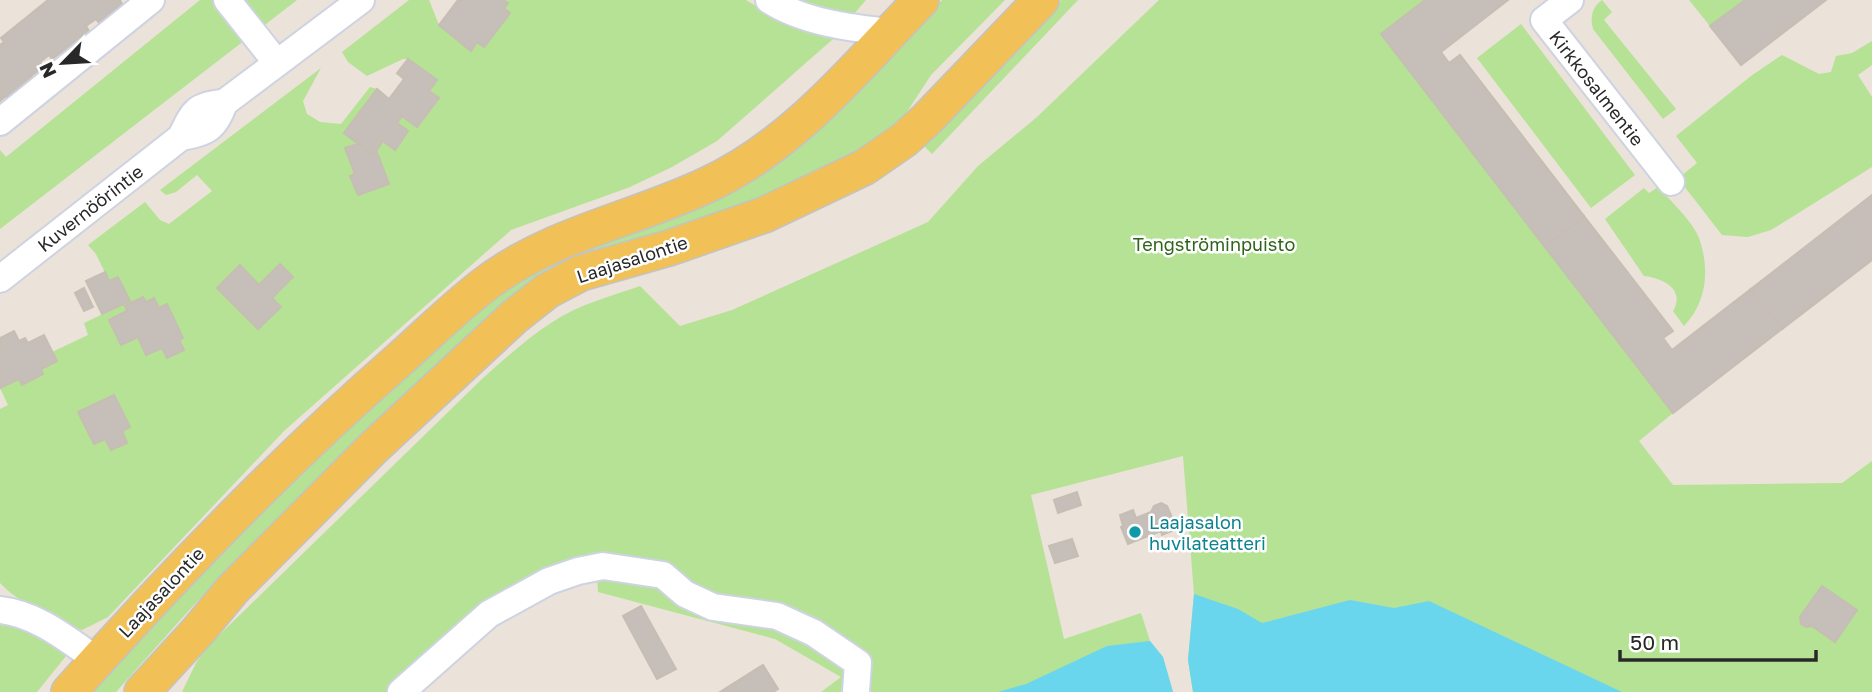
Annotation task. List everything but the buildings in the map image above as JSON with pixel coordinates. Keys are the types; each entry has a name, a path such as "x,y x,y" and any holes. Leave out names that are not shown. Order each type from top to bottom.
{"main road":[{"name":"Laajasalontie","path":"69,692 174,577 332,418 484,285 532,255 582,232 652,209 710,184 764,152 805,119 921,0"},
{"name":"Laajasalontie","path":"142,692 242,579 373,447 514,317 547,291 581,273 669,248 764,215 866,167 904,140 927,119 1041,0"}],"street":[{"path":"0,122 151,0"},
{"path":"227,0 277,63"},
{"name":"Kuvernöörintie","path":"0,279 181,137 191,116 206,104 224,103 361,0"},
{"path":"769,0 783,9 840,25 890,32"},
{"name":"Kirkkosalmentie","path":"1570,0 1544,20 1671,182"},
{"path":"401,692 489,614 548,581 603,566 663,575 685,594 713,607 777,616 814,633 859,663 856,692"},
{"path":"0,610 10,611 51,628 97,660"}],"green space":[{"path":"200,0 297,0 0,229 0,150 6,157"},
{"path":"409,0 429,0 439,25 471,50 477,42 484,47 510,13 504,8 507,4 505,0 746,0 784,23 833,39 717,141 630,187 511,230 284,431 108,617 82,630 38,611 0,583 0,409 8,405 0,388 19,379 22,384 43,374 41,369 52,352 88,335 84,323 130,301 119,277 109,281 96,254 88,245 145,202 160,220 169,224 212,191 197,175 176,192 166,195 160,190 321,68 303,101 307,114 320,122 341,124 370,87 377,89 344,133 358,144 346,149 355,174 351,176 358,195 389,184 376,150 383,141 395,149 408,131 397,123 402,116 418,127 439,99 429,91 437,80 408,59 367,76 348,62 342,52","holes":["143,297 146,302 154,298 159,308 167,305 179,340 167,358 162,348 146,355 138,337 121,345 109,320 127,311 126,306","114,395 129,427 122,431 127,442 111,450 105,439 94,444 78,412"]},
{"path":"795,0 866,0 853,15 809,7"},
{"path":"942,0 1005,0 931,75 903,118 889,132 813,182 580,264 397,404 290,507 192,607 116,692 93,692 182,594 280,494 386,391 472,314 528,274 816,128"},
{"path":"1061,0 1078,0 932,154 922,144"},
{"name":"Tengströminpuisto","path":"1159,0 1425,0 1381,34 1673,413 1639,441 1673,485 1842,483 1872,461 1872,692 1193,692 1188,660 1194,594 1183,456 1031,495 1064,639 1141,613 1150,641 1163,657 1173,692 821,692 841,677 775,639 598,592 596,559 460,626 387,692 182,692 207,647 482,379 544,327 585,305 640,286 680,326 732,310 928,222 978,166 1037,117"},
{"path":"1602,0 1612,12 1604,20 1676,109 1663,119 1593,29 1593,13"},
{"path":"1689,0 1745,0 1710,26"},
{"path":"1521,24 1635,175 1591,208 1477,58"},
{"path":"1872,41 1872,65 1858,75 1872,97 1872,167 1771,230 1748,237 1722,235 1684,186 1681,176 1697,163 1676,136 1751,76 1782,55 1819,74 1831,72 1836,56 1852,53"},
{"path":"1658,187 1692,225 1699,238 1705,262 1702,296 1692,317 1684,326 1673,311 1676,303 1674,291 1665,282 1644,276 1605,219 1644,188 1649,193"},
{"path":"0,625 25,628 70,651 37,692 0,692"}],"water":[{"path":"1194,594 1238,609 1262,623 1350,600 1394,608 1429,601 1622,692 1193,692 1188,660"},
{"path":"1150,641 1163,657 1173,692 998,692 1026,684 1107,646"}],"place":[{"name":"Laajasalon huvilateatteri","path":"1135,532"}]}
